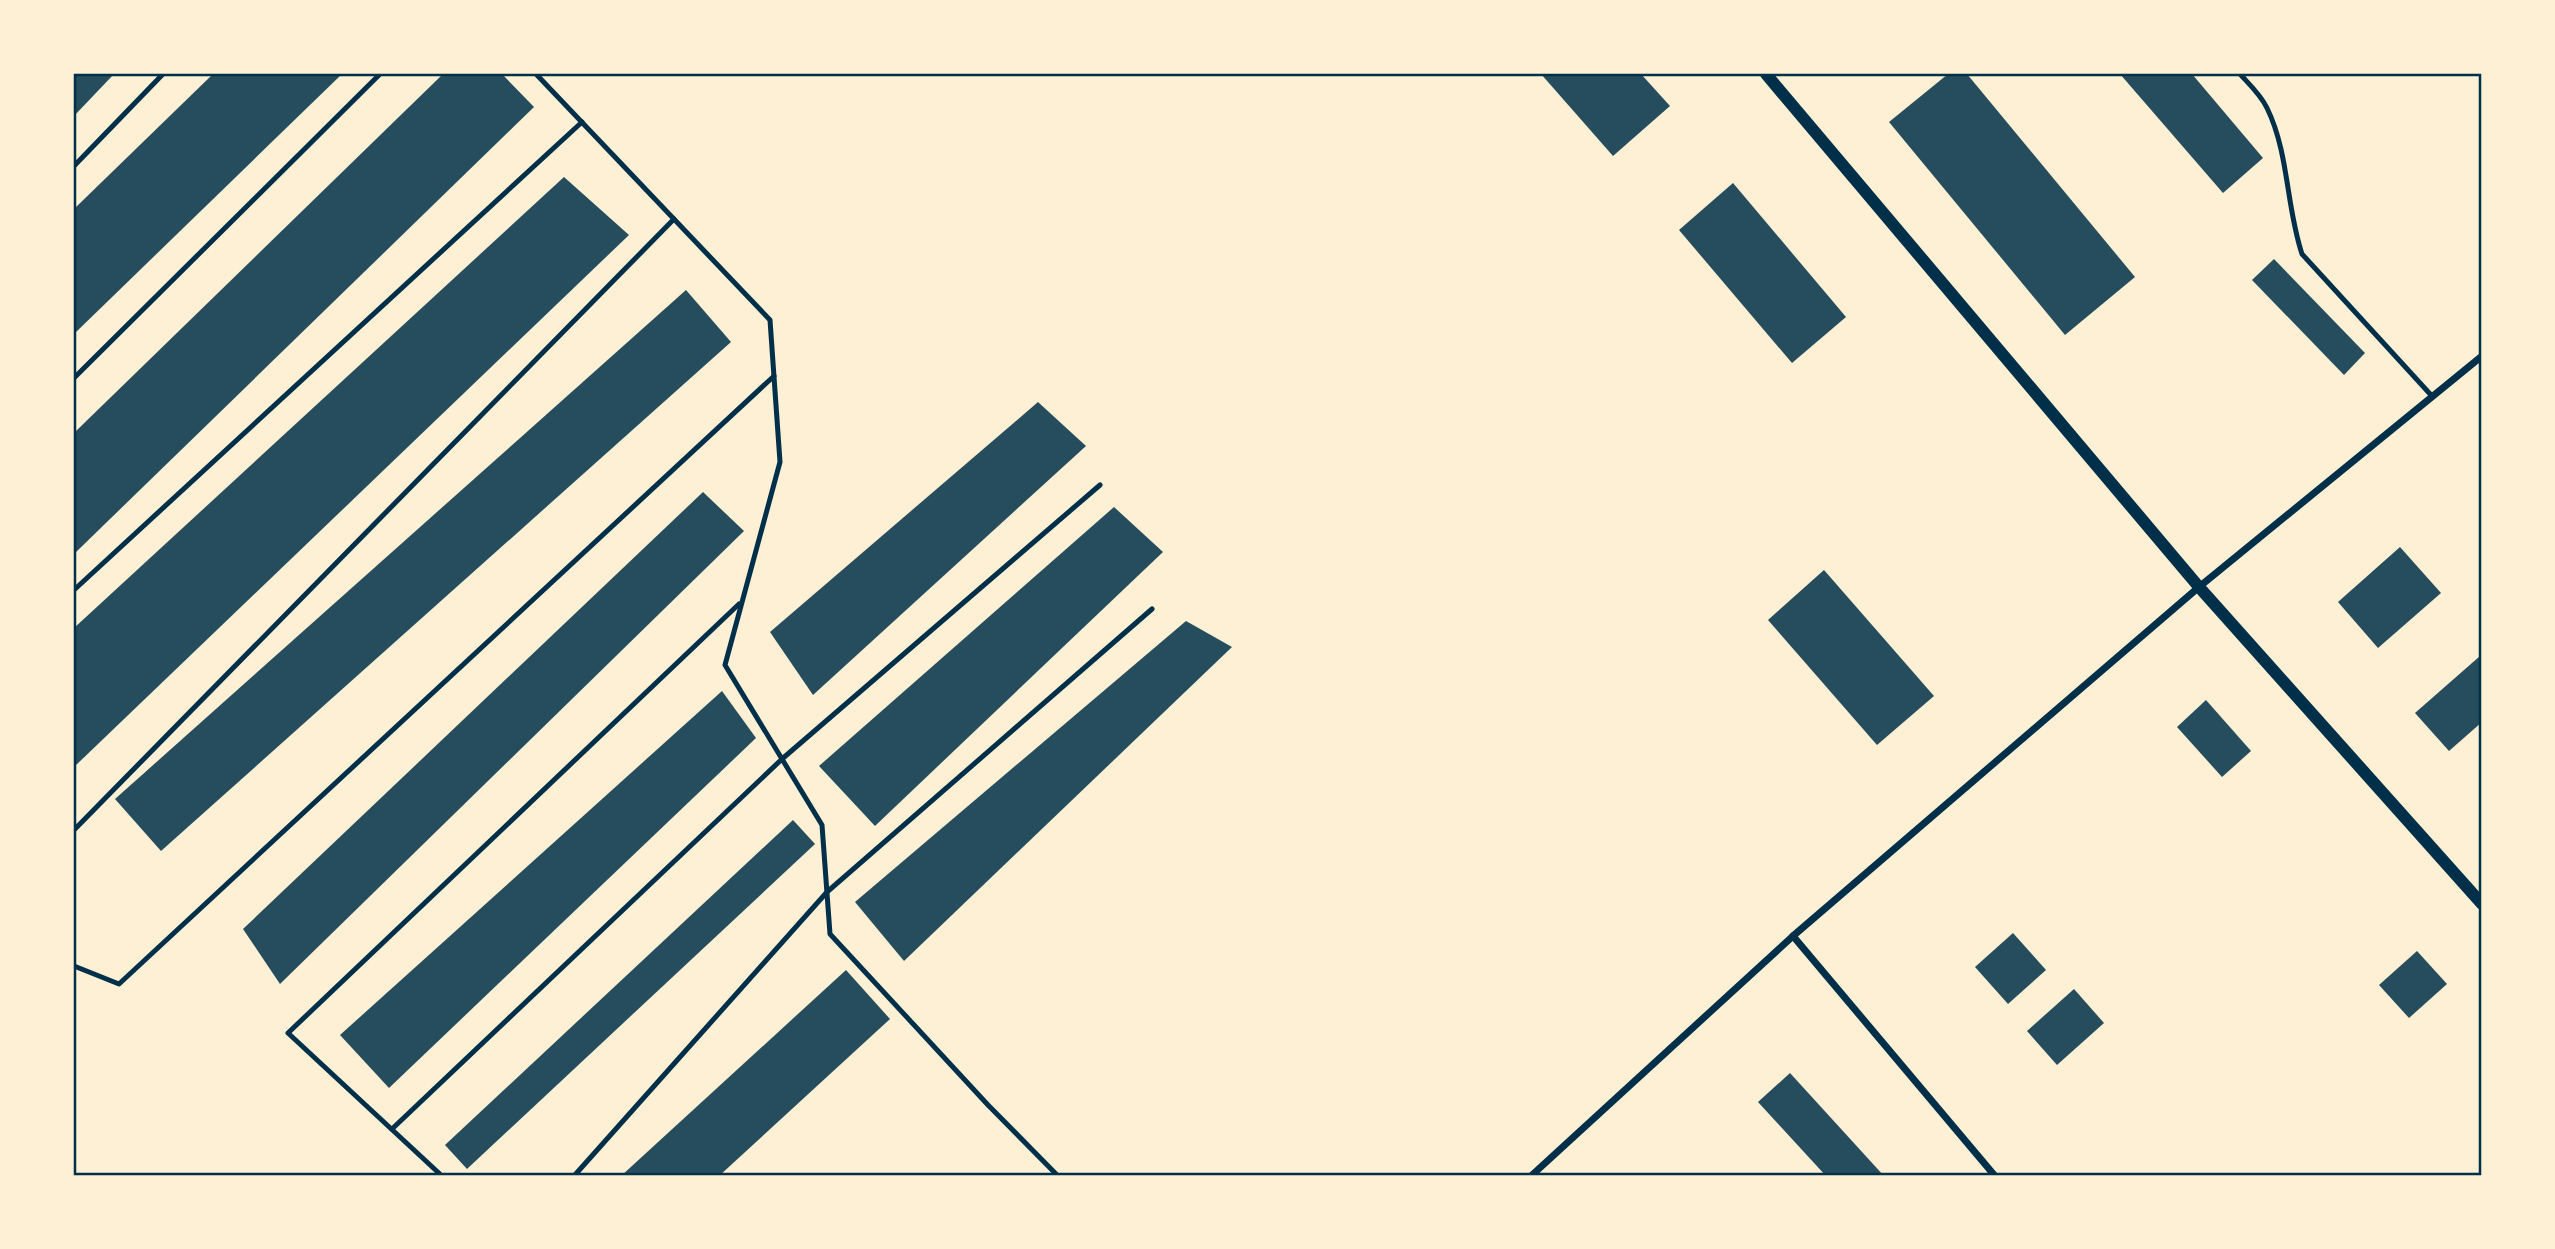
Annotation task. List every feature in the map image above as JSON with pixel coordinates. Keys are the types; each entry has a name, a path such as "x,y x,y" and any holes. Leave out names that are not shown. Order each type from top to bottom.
{"street":[{"path":"1766,74 2199,587 2482,904"},
{"path":"1531,1175 1793,936 2199,587 2482,356"},
{"path":"1793,936 1995,1175"}],"lane":[{"path":"74,166 163,74"},
{"path":"74,378 380,74"},
{"path":"536,74 770,320 779,462 725,664 822,825 830,934 988,1105 1058,1175"},
{"path":"2240,74 2265,104 2279,136 2292,225 2302,254 2431,395"},
{"path":"74,590 582,122"},
{"path":"74,830 674,219"},
{"path":"74,966 119,984 774,376"},
{"path":"392,1129 782,759 1100,485"},
{"path":"442,1175 288,1033 742,602"},
{"path":"574,1175 827,892 1152,609"}],"building":[{"path":"74,74 114,74 74,116"},
{"path":"213,74 342,74 74,334 74,209"},
{"path":"443,74 502,74 534,107 74,554 74,433"},
{"path":"1541,74 1641,74 1670,106 1613,156"},
{"path":"1948,74 1967,74 2135,277 2065,335 1889,122"},
{"path":"2120,74 2192,74 2263,158 2223,193"},
{"path":"564,177 629,235 74,767 74,628"},
{"path":"1733,183 1846,317 1792,363 1679,230"},
{"path":"2274,259 2365,353 2344,375 2252,280"},
{"path":"686,290 731,342 161,851 115,799"},
{"path":"1038,402 1086,446 813,695 770,632"},
{"path":"703,492 744,531 280,984 243,929"},
{"path":"1114,507 1163,552 875,826 819,766"},
{"path":"2400,547 2441,593 2378,648 2338,602"},
{"path":"1824,570 1934,696 1877,745 1768,620"},
{"path":"1186,621 1232,647 904,961 855,902"},
{"path":"2480,656 2482,722 2449,751 2415,713"},
{"path":"722,691 756,738 389,1088 340,1035"},
{"path":"2206,700 2251,751 2222,777 2177,727"},
{"path":"793,820 815,844 467,1169 445,1145"},
{"path":"2013,933 2046,970 2008,1004 1975,967"},
{"path":"2417,951 2447,984 2409,1018 2379,985"},
{"path":"846,970 890,1019 719,1176 621,1176"},
{"path":"2074,989 2104,1023 2057,1065 2027,1031"},
{"path":"1790,1073 1884,1176 1826,1176 1758,1102"}]}
